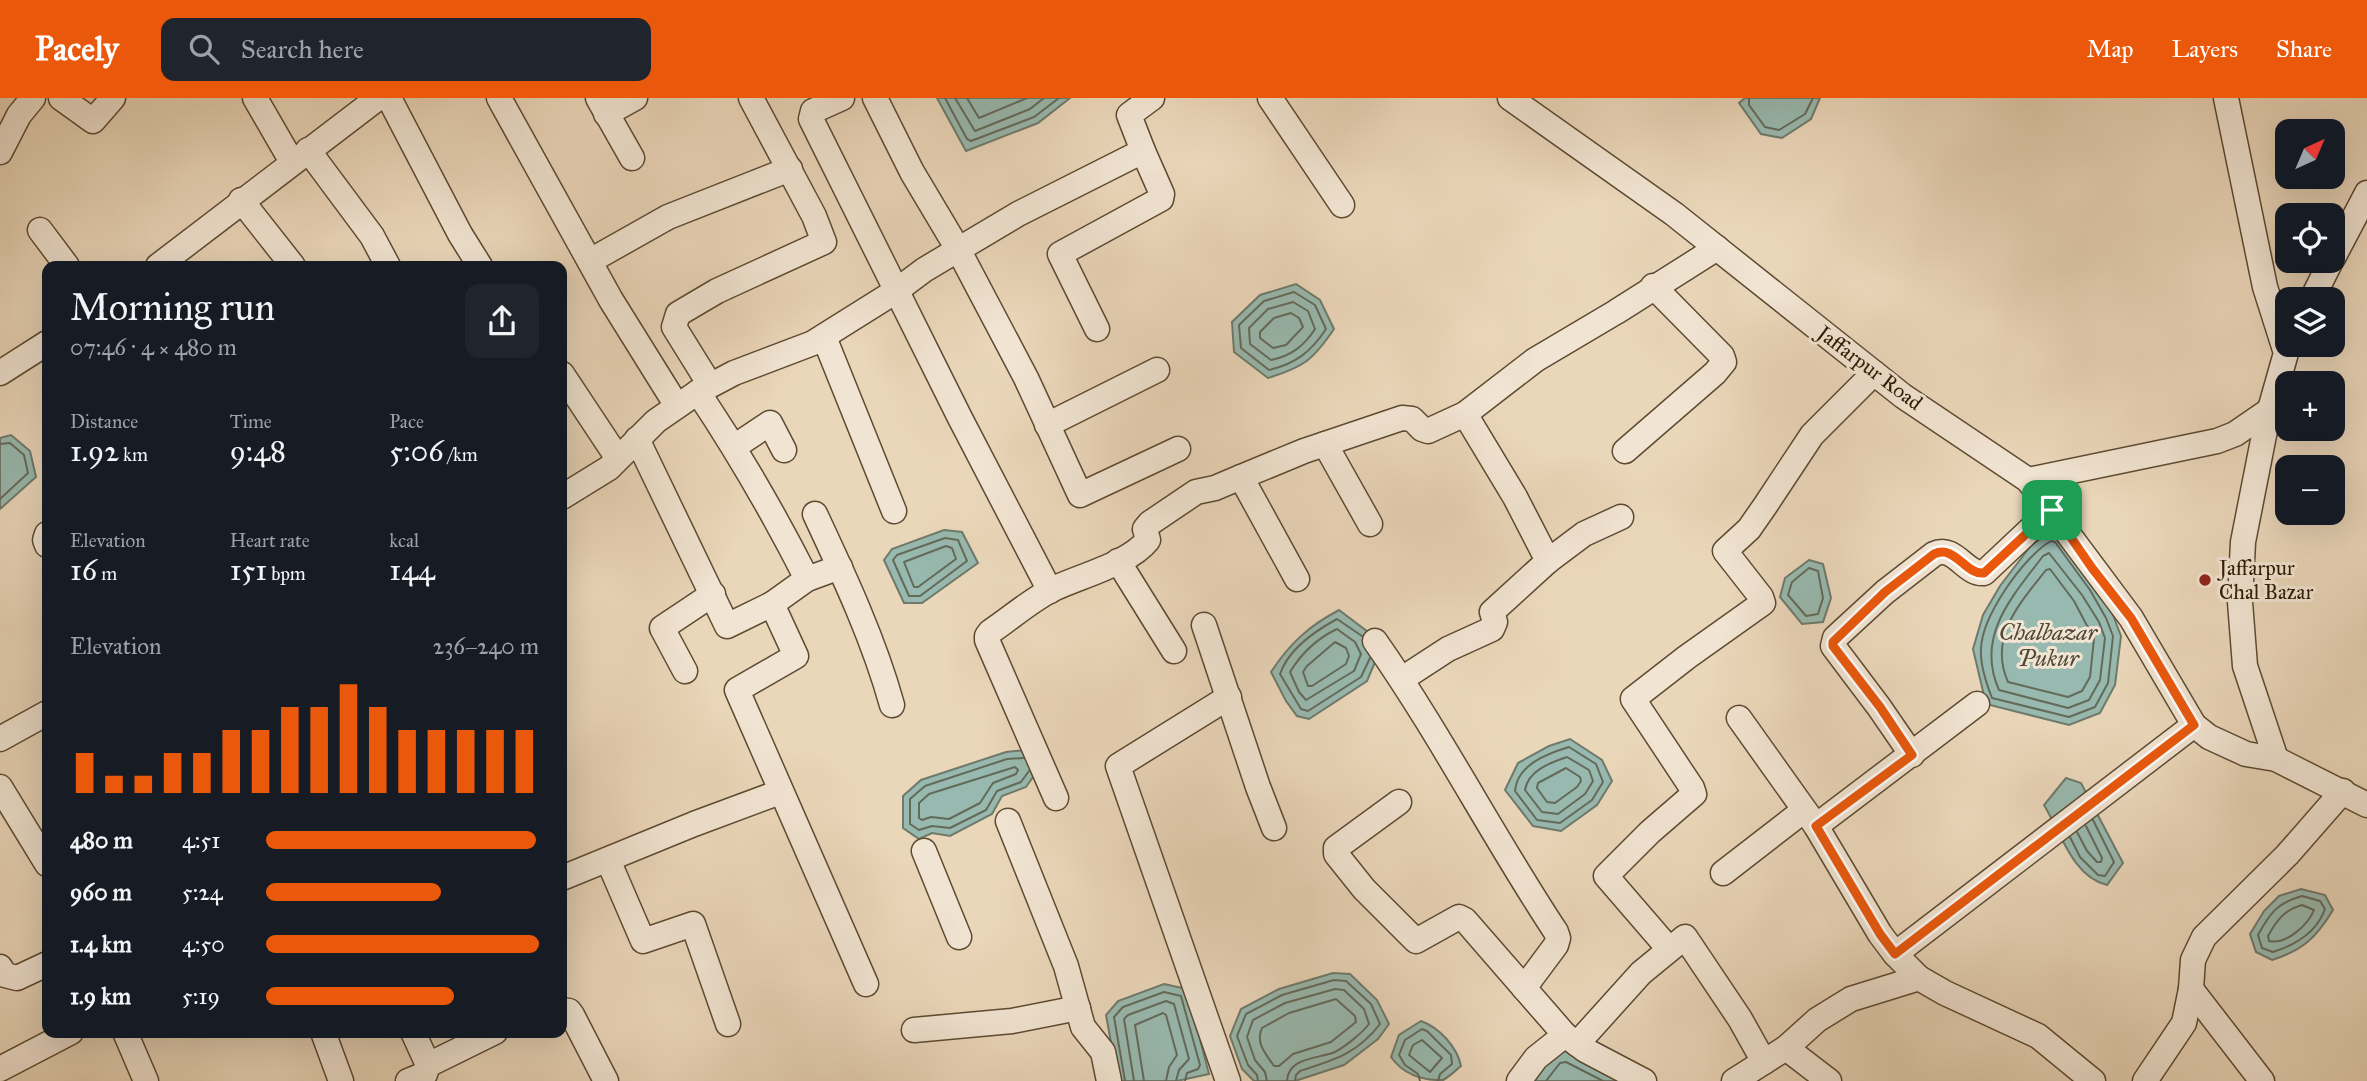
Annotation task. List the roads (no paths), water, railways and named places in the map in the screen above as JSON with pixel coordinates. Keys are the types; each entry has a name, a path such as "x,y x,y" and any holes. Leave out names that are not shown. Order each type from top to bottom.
{"street":[{"path":"0,152 19,116 33,98"},
{"path":"61,98 93,121 113,98"},
{"path":"255,98 300,156 372,236 385,261"},
{"path":"171,261 241,200 378,98"},
{"path":"389,98 477,261"},
{"path":"499,98 611,300 677,406"},
{"path":"632,158 602,106 635,98"},
{"path":"751,98 790,169 824,242 717,291 676,316 674,327 734,447 773,512 807,579"},
{"path":"842,98 818,107 813,111 811,119 1050,591"},
{"path":"875,98 912,172 959,251 1026,379 1080,495 1178,449"},
{"path":"1097,329 1060,254 1161,200 1162,194 1129,115 1152,98"},
{"path":"1270,98 1342,205"},
{"name":"Jaffarpur Road","path":"1510,98 1674,214 1903,396 2028,480 2131,618 2194,725"},
{"path":"2226,98 2265,288 2275,315"},
{"path":"567,495 609,468 637,439 677,406 704,389 824,337 924,270 1018,214 1143,151"},
{"path":"590,261 668,217 790,169"},
{"path":"2345,234 2367,193"},
{"path":"241,200 289,261"},
{"path":"40,230 63,261"},
{"path":"1056,798 987,636 1050,591 1118,561 1147,543 1147,526 1196,492 1215,488 1325,444 1402,418 1412,419 1428,431 1465,414 1535,360 1717,248"},
{"path":"1625,451 1715,373 1724,362 1722,356 1653,286"},
{"path":"824,337 894,511"},
{"path":"0,373 42,346"},
{"path":"2276,759 2245,666 2239,602 2244,542 2270,410 2286,357"},
{"path":"1047,425 1157,370"},
{"path":"1669,949 1606,876 1694,794 1633,699 1763,603 1725,551 1749,528 1812,435 1874,373"},
{"path":"567,382 617,457"},
{"path":"2028,480 2217,441 2235,435 2270,410"},
{"path":"1465,414 1515,497 1548,561"},
{"path":"734,447 770,423 784,450"},
{"path":"637,439 727,626 772,604 807,579 840,567"},
{"path":"1325,444 1370,524"},
{"path":"1241,477 1297,579"},
{"path":"1912,755 1880,707 1833,646 1835,638 1885,592 1934,554 1948,552 1980,574 1984,573 2052,510"},
{"path":"815,514 840,567 885,678 892,705"},
{"path":"1402,680 1448,649 1492,629 1495,622 1492,612 1548,561 1584,534 1621,517"},
{"path":"1118,561 1174,651"},
{"path":"685,671 662,628 713,594"},
{"path":"772,604 796,656 737,690 866,984"},
{"path":"1203,625 1274,828"},
{"path":"1375,640 1454,761 1527,889 1556,932 1556,945 1524,988"},
{"path":"1228,1081 1118,766 1229,697"},
{"path":"1723,873 1912,755 1977,705"},
{"path":"0,739 42,716"},
{"path":"1739,718 1810,818 1880,934 1895,954 1919,978 2038,1037 2091,1080"},
{"path":"1895,954 2194,725 2209,737 2246,754 2276,759 2367,804"},
{"path":"1,790 41,837"},
{"path":"2145,1081 2180,1031 2191,989 2193,960 2204,937 2287,855 2343,791"},
{"path":"567,876 780,792"},
{"path":"1399,802 1338,845 1336,854 1364,889 1416,941 1459,917 1465,920 1571,1039 1644,1081"},
{"path":"1008,821 1066,966 1083,1027 1103,1052 1109,1081"},
{"path":"925,851 958,937"},
{"path":"608,860 643,941 693,924 728,1024"},
{"path":"1518,1081 1536,1058 1571,1039 1685,937 1740,1019 1763,1062"},
{"path":"0,967 5,975 17,978 42,966"},
{"path":"1734,1081 1786,1048 1817,1020 1851,999 1919,978"},
{"path":"2191,989 2262,1081"},
{"path":"914,1030 1012,1021 1078,1008"},
{"path":"567,1011 572,1015 606,1081"},
{"path":"0,1069 59,1038"},
{"path":"134,1038 146,1081"},
{"path":"325,1038 341,1081"},
{"path":"408,1081 425,1074 428,1065 416,1038"},
{"path":"428,1065 483,1038"},
{"path":"1786,1048 1829,1081"}],"water":[{"path":"937,98 1070,98 1038,123 966,151"},
{"path":"1745,98 1820,98 1811,119 1782,138 1761,134 1739,103"},
{"path":"1296,284 1320,300 1334,329 1307,361 1268,378 1234,352 1232,322 1260,295"},
{"path":"11,435 30,451 36,477 0,509 0,438"},
{"path":"944,530 962,532 978,563 922,603 904,603 884,560 892,549"},
{"name":"Chalbazar Pukur","path":"2055,531 2096,586 2113,615 2121,636 2115,685 2100,713 2069,725 1986,704 1973,649 1983,615 2000,586 2033,543"},
{"path":"1809,560 1823,564 1831,598 1823,622 1802,624 1780,597 1785,578"},
{"path":"1339,610 1368,632 1378,655 1367,681 1309,719 1297,716 1271,672 1301,636"},
{"path":"1570,739 1602,760 1612,781 1597,805 1561,831 1533,826 1505,790 1518,763 1549,746"},
{"path":"1027,750 1038,770 1026,787 1002,796 992,814 950,836 932,833 919,839 903,828 903,796 921,780 1006,752"},
{"path":"2066,778 2081,783 2123,863 2107,885 2085,873 2077,864 2044,805"},
{"path":"2301,889 2325,895 2333,910 2327,920 2308,942 2292,952 2272,960 2256,952 2250,934 2264,911 2279,896"},
{"path":"1333,973 1350,974 1377,1000 1389,1024 1378,1039 1344,1065 1295,1081 1254,1081 1242,1069 1230,1036 1241,1009 1279,989"},
{"path":"1164,984 1187,989 1209,1074 1177,1081 1118,1081 1106,1015 1118,1001"},
{"path":"1421,1021 1441,1033 1452,1045 1459,1059 1461,1066 1443,1080 1413,1075 1391,1057 1399,1035"},
{"path":"1569,1045 1621,1081 1526,1081"}],"place":[{"name":"Jaffarpur Chal Bazar","path":"2205,580"}]}
